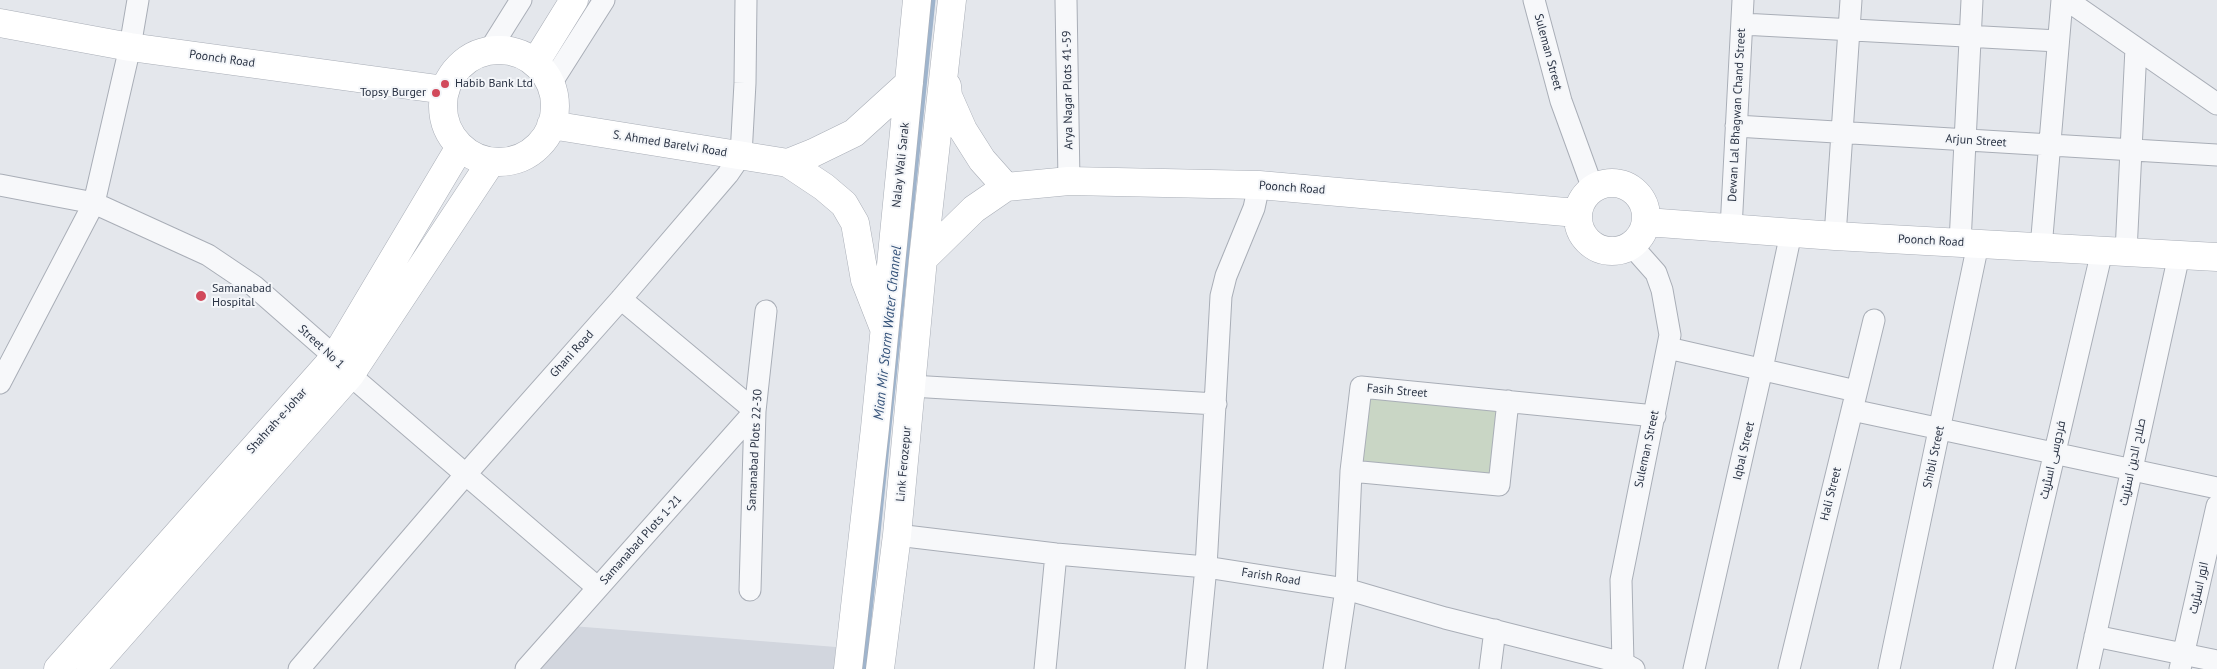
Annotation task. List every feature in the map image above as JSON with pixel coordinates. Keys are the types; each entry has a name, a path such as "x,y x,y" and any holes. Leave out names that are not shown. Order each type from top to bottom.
{"main road":[{"path":"527,59 555,0"},
{"path":"527,59 574,0"},
{"name":"Nalay Wali Sarak","path":"884,330 917,0"},
{"path":"923,259 952,0"},
{"name":"Poonch Road","path":"0,23 130,47 445,90"},
{"path":"504,50 527,59 550,85 554,98 554,112 551,125 542,142 528,154 510,161 491,162 474,157 460,147 450,134 445,120 443,105 445,90 455,72 470,58 489,51 504,50"},
{"path":"946,63 948,96 962,130 982,160 1006,187"},
{"name":"S. Ahmed Barelvi Road","path":"788,162 813,153 854,133 909,83"},
{"name":"S. Ahmed Barelvi Road","path":"551,125 788,162 824,187 844,204 855,223 865,280 884,330"},
{"name":"Shahrah-e-Johar","path":"58,669 343,366 460,147"},
{"name":"Shahrah-e-Johar","path":"91,669 343,366 491,162"},
{"name":"Poonch Road","path":"923,259 974,209 1006,187 1070,181 1259,185 1578,213"},
{"path":"1614,183 1625,185 1642,200 1646,211 1646,222 1638,240 1632,246 1620,251 1606,252 1594,247 1584,238 1578,226 1578,213 1585,195 1592,189 1603,184 1614,183"},
{"name":"Poonch Road","path":"1646,222 1835,236 2217,257"},
{"name":"Link Ferozepur","path":"880,669 897,535 923,259"},
{"path":"848,669 884,330"}],"street":[{"path":"1,380 94,203 130,47 138,0"},
{"path":"489,51 521,0"},
{"path":"550,85 604,0"},
{"name":"Arya Nagar Plots 41-59","path":"1066,0 1070,181"},
{"name":"Suleman Street","path":"1534,0 1561,101 1592,189"},
{"name":"Dewan Lal Bhagwan Chand Street","path":"1731,229 1743,0"},
{"path":"1835,236 1851,0"},
{"name":"Shibli Street","path":"1889,669 1940,428 1969,244 1966,140 1972,0"},
{"path":"2041,248 2062,0"},
{"path":"2066,0 2217,104"},
{"path":"741,155 750,1"},
{"path":"1742,24 2058,41"},
{"name":"فردوسی اسٹریٹ","path":"2004,669 2055,453 2114,252 2131,151 2136,48"},
{"name":"Arjun Street","path":"1736,126 2217,155"},
{"name":"Ghani Road","path":"299,669 466,474 621,299 728,174 741,155"},
{"name":"Street No 1","path":"0,185 94,203 208,255 254,286 598,588"},
{"path":"1196,669 1206,567 1221,296 1226,276 1254,208 1259,185"},
{"name":"Iqbal Street","path":"1694,669 1791,233"},
{"name":"Suleman Street","path":"1628,666 1620,580 1670,335 1662,290 1656,273 1632,246"},
{"name":"صلاح الدین اسٹریٹ","path":"2088,669 2179,255"},
{"path":"621,299 755,412"},
{"name":"Samanabad Plots 22-30","path":"750,590 755,412 766,311"},
{"name":"Hali Street","path":"1789,669 1874,320"},
{"path":"1668,348 1762,369 1940,428 2217,488"},
{"path":"911,386 1216,404"},
{"name":"Fasih Street","path":"1334,669 1346,589 1352,471 1361,387 1655,416"},
{"path":"1352,471 1499,486 1508,401"},
{"name":"Samanabad Plots 1-21","path":"526,669 755,412"},
{"name":"انور اسٹریٹ","path":"2182,662 2210,570 2217,506"},
{"name":"Farish Road","path":"897,535 1056,554 1206,567 1346,589 1628,666"},
{"path":"1045,669 1056,554"},
{"path":"1490,669 1495,630"},
{"path":"2095,636 2182,662 2217,661"}],"shaded area":[{"path":"572,626 836,647 834,669 533,669"}],"green space":[{"path":"1361,387 1508,401 1499,485 1352,471"}],"waterway":[{"name":"Mian Mir Storm Water Channel","path":"864,669 933,0"}],"place":[{"name":"Habib Bank Ltd","path":"445,84"},
{"name":"Topsy Burger","path":"436,93"},
{"name":"Samanabad Hospital","path":"201,296"}]}
